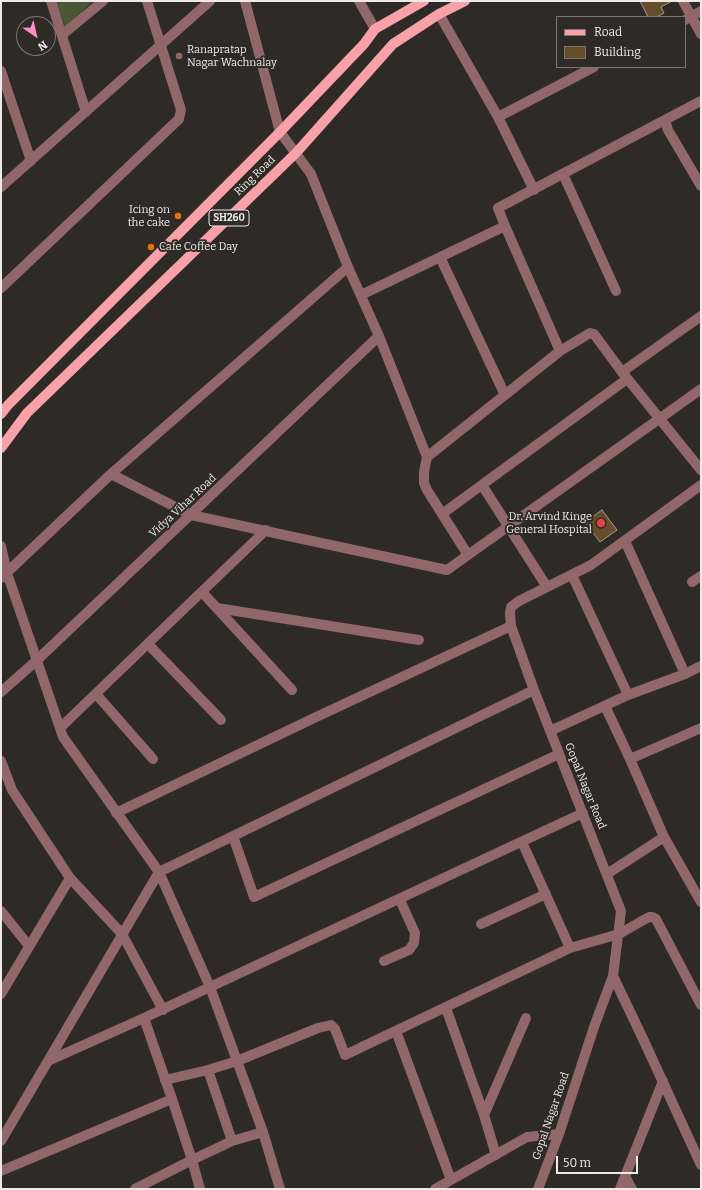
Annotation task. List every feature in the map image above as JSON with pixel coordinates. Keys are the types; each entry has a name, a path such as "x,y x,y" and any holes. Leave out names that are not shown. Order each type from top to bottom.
{"main road":[{"name":"Ring Road","path":"1,414 14,399 280,132 364,44 375,30 424,1"},
{"name":"Ring Road","path":"1,448 27,413 296,153 393,44 439,14 465,1"}],"street":[{"path":"51,1 86,112"},
{"path":"62,35 103,1"},
{"path":"1,288 179,119 180,110 147,1"},
{"path":"1,187 210,1"},
{"path":"245,1 280,132 311,174 348,267 379,336 427,457 424,472 424,483 468,555"},
{"path":"359,1 375,30"},
{"path":"683,1 688,18 701,34"},
{"path":"688,18 701,11"},
{"path":"439,14 498,117 534,190"},
{"path":"498,117 592,68"},
{"path":"1,71 31,161"},
{"path":"560,351 498,208 701,101"},
{"path":"665,120 668,130 701,186"},
{"path":"563,174 616,291"},
{"path":"361,295 505,226"},
{"path":"440,257 505,395"},
{"path":"4,575 111,474 348,267"},
{"path":"442,514 701,316"},
{"path":"427,457 560,351 590,333 594,334 624,376 701,470"},
{"name":"Vidya Vihar Road","path":"1,692 36,661 379,336"},
{"path":"111,474 191,515 447,570 701,389"},
{"path":"482,484 547,587"},
{"name":"Gopal Nagar Road","path":"538,1189 559,1134 594,1027 613,976 621,911 534,690 511,626 511,607 519,601 591,565 701,485"},
{"path":"60,728 266,530"},
{"path":"625,541 685,674"},
{"path":"1,546 4,575 63,737 159,872 210,987 263,1132 280,1189"},
{"path":"572,574 628,695"},
{"path":"692,582 701,576"},
{"path":"202,592 292,690"},
{"path":"217,608 419,640"},
{"path":"116,813 511,626"},
{"path":"148,644 220,720"},
{"path":"550,731 628,695 685,674 701,666"},
{"path":"1,1141 159,872 534,690"},
{"path":"96,694 153,759"},
{"path":"605,706 664,837 701,902"},
{"path":"630,759 701,728"},
{"path":"233,836 254,897 559,754"},
{"path":"1,762 12,790 70,878 122,934 162,1010"},
{"path":"48,1061 400,900 583,813"},
{"path":"607,874 664,837"},
{"path":"522,842 570,948"},
{"path":"1,994 70,878"},
{"path":"481,924 546,894"},
{"path":"384,961 409,950 414,943 415,932 400,900"},
{"path":"1,911 29,946"},
{"path":"166,1080 238,1061 318,1028 331,1025 335,1029 345,1055 570,948 619,934 649,917 656,919 701,1005"},
{"path":"613,976 701,1165"},
{"path":"446,1008 484,1115 496,1155"},
{"path":"144,1018 166,1080 200,1189"},
{"path":"484,1115 526,1018"},
{"path":"396,1031 451,1180"},
{"path":"208,1070 232,1141"},
{"path":"620,1189 663,1082"},
{"path":"1,1171 172,1099"},
{"path":"134,1189 232,1141 263,1132"},
{"path":"435,1189 527,1137 559,1134"},
{"path":"625,1176 632,1189"}],"green space":[{"path":"56,1 93,1 65,27"}],"building":[{"path":"640,1 672,1 661,7 664,13 659,16 648,16"},
{"path":"602,510 617,530 600,542 585,522"}],"place":[{"name":"Ranapratap Nagar Wachnalay","path":"179,56"},
{"name":"Icing on the cake","path":"178,216"},
{"name":"Cafe Coffee Day","path":"151,247"},
{"name":"Dr. Arvind Kinge General Hospital","path":"601,523"}]}
